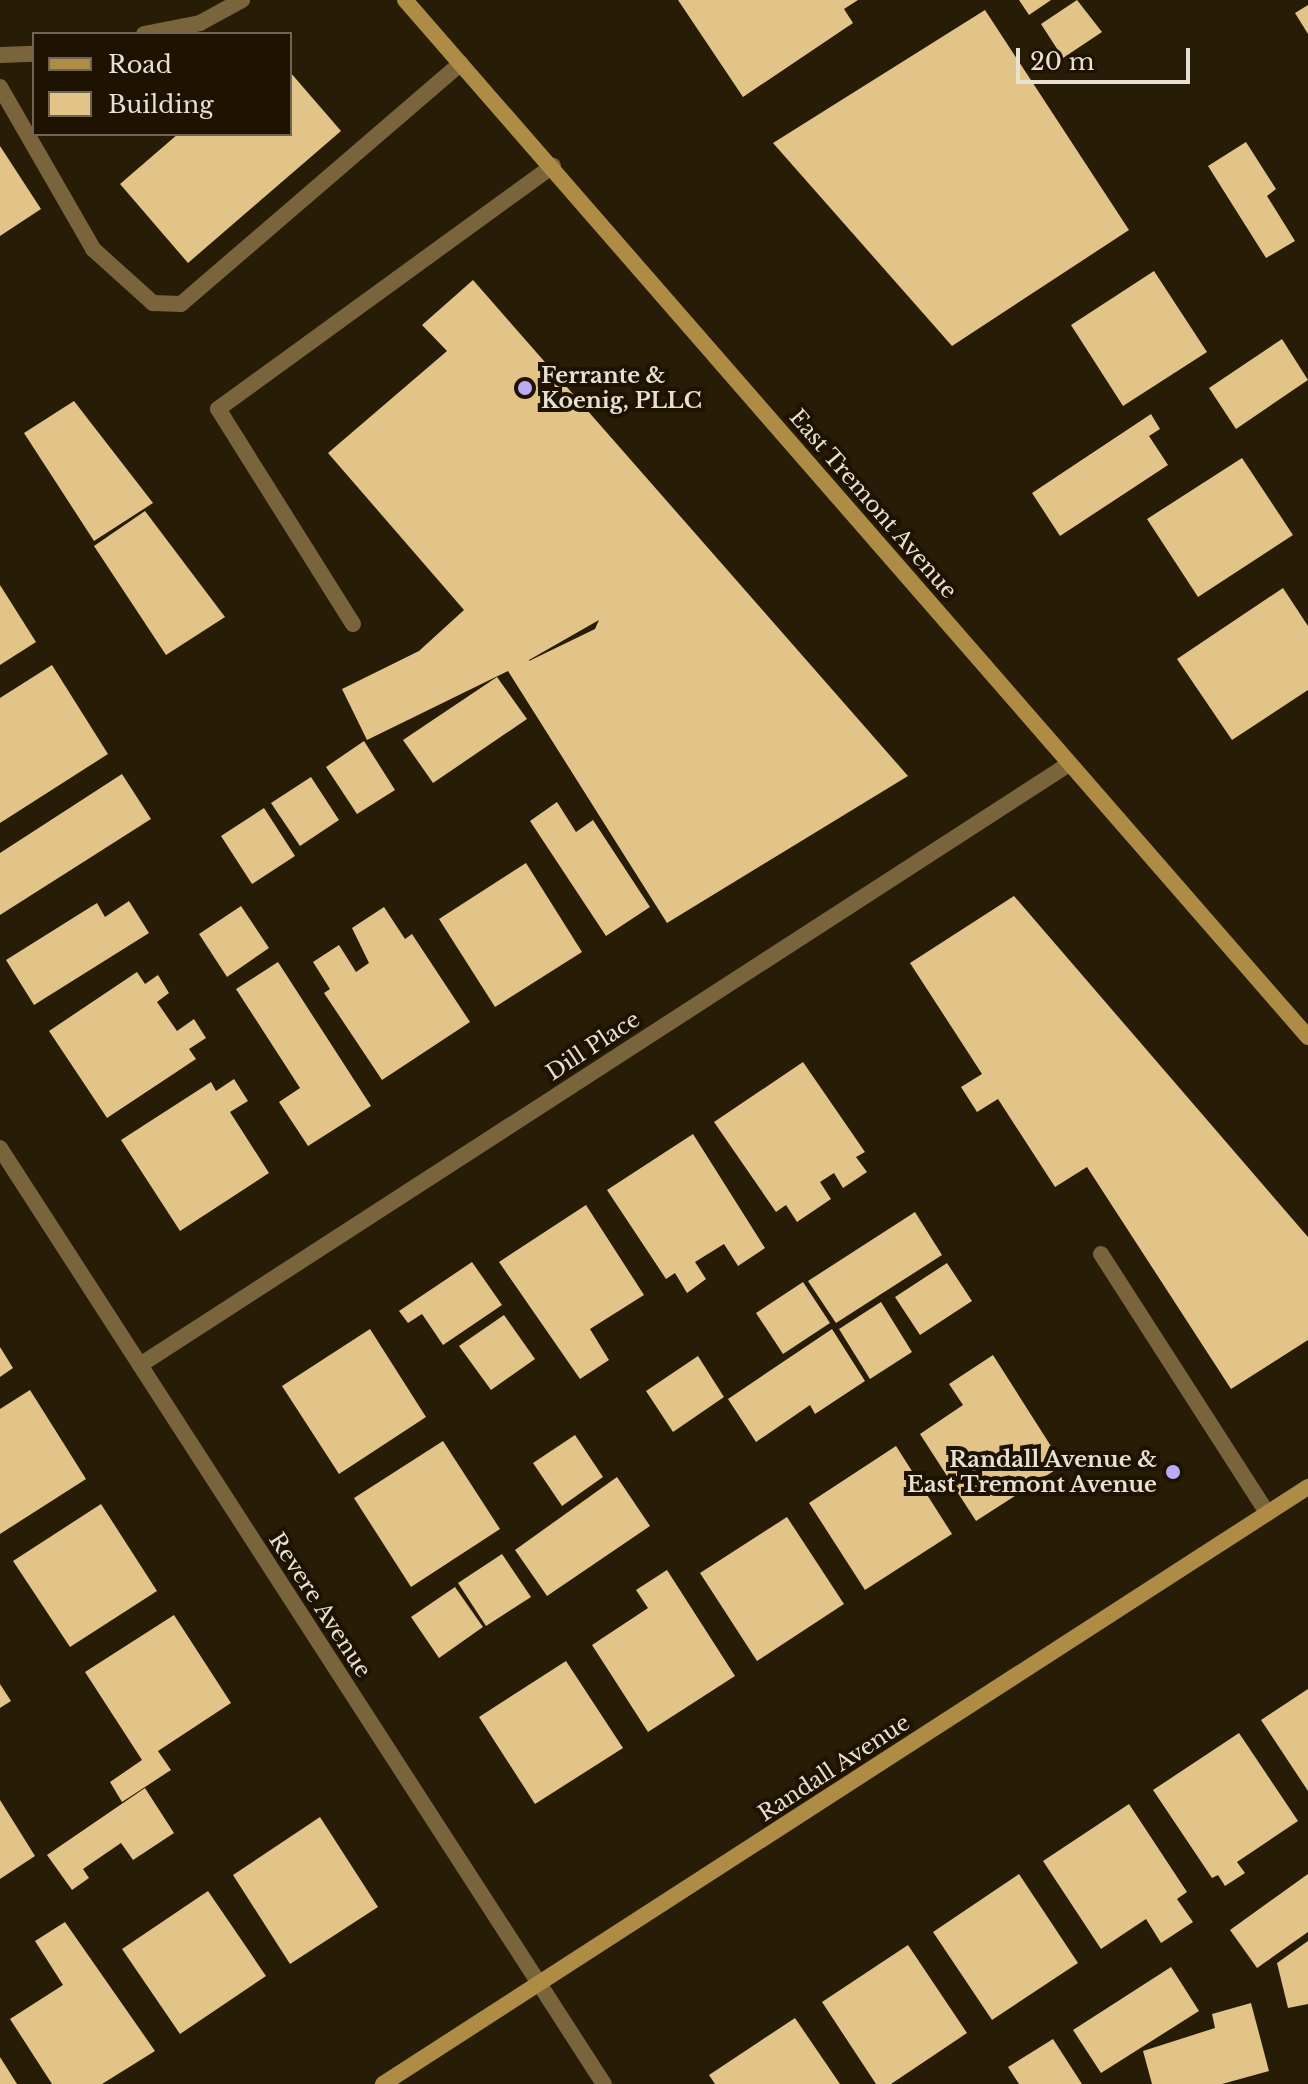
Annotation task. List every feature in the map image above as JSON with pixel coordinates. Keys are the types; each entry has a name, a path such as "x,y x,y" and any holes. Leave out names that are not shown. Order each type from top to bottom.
{"main road":[{"name":"East Tremont Avenue","path":"405,0 553,166 1308,1037"},
{"name":"Randall Avenue","path":"383,2084 1308,1487"}],"street":[{"path":"154,32 200,23 242,0"},
{"path":"0,55 32,54"},
{"path":"0,87 93,249 153,303 181,304 461,63"},
{"path":"353,624 218,409 553,166"},
{"name":"Dill Place","path":"140,1365 1069,764"},
{"name":"Revere Avenue","path":"0,1148 604,2084"},
{"path":"1101,1254 1267,1513"}],"building":[{"path":"678,0 858,0 844,9 853,23 743,97"},
{"path":"1019,0 1051,0 1029,15"},
{"path":"1077,0 1102,32 1063,58 1041,24"},
{"path":"1308,5 1308,34 1295,13"},
{"path":"985,10 1129,230 952,346 773,143"},
{"path":"292,74 341,131 188,263 120,184 176,136 292,136"},
{"path":"1246,142 1276,189 1267,196 1295,241 1266,258 1208,166"},
{"path":"0,146 41,209 0,236"},
{"path":"1154,271 1207,352 1123,406 1071,325"},
{"path":"473,280 908,776 667,923 508,671 367,740 342,689 419,651 464,610 328,453 447,351 422,325","holes":["599,620 595,629 529,661"]},
{"path":"1282,339 1308,380 1236,429 1209,388"},
{"path":"74,401 153,503 94,541 24,433"},
{"path":"1151,414 1160,429 1149,436 1168,465 1060,536 1032,493"},
{"path":"1242,458 1293,535 1198,597 1147,519"},
{"path":"145,511 225,617 166,655 94,546"},
{"path":"0,585 36,642 0,665"},
{"path":"1283,588 1308,626 1308,690 1232,740 1177,659"},
{"path":"52,665 108,754 0,823 0,698"},
{"path":"497,677 527,719 433,783 403,740"},
{"path":"364,741 395,790 357,814 326,767"},
{"path":"122,774 151,819 0,915 0,853"},
{"path":"311,777 339,820 300,846 271,803"},
{"path":"557,802 576,832 593,820 650,907 606,936 530,821"},
{"path":"264,808 295,856 252,884 221,836"},
{"path":"526,863 582,952 495,1007 439,919"},
{"path":"1014,896 1308,1237 1308,1340 1231,1389 1087,1167 1055,1187 998,1099 977,1112 961,1087 982,1074 910,963"},
{"path":"129,901 149,933 34,1005 6,960 97,903 105,917"},
{"path":"241,906 269,948 227,977 199,934"},
{"path":"384,907 405,939 412,934 470,1022 382,1080 324,993 330,989 313,962 339,945 356,972 369,963 352,928"},
{"path":"278,962 371,1106 308,1146 279,1102 300,1088 236,989"},
{"path":"137,972 145,984 158,975 169,993 157,1002 177,1031 194,1019 206,1038 189,1049 196,1059 107,1118 49,1031"},
{"path":"803,1062 865,1152 856,1157 867,1172 843,1188 834,1173 820,1182 831,1199 797,1222 786,1205 776,1212 714,1122"},
{"path":"234,1079 248,1101 230,1112 269,1173 180,1231 121,1140 211,1082 216,1091"},
{"path":"693,1134 765,1248 738,1266 724,1244 695,1262 706,1279 687,1293 675,1273 666,1279 607,1190"},
{"path":"586,1205 644,1295 590,1329 609,1360 580,1379 499,1262"},
{"path":"915,1212 942,1255 836,1323 808,1281"},
{"path":"472,1262 502,1305 443,1345 422,1314 408,1323 399,1311"},
{"path":"947,1263 972,1301 920,1335 895,1297"},
{"path":"803,1282 830,1323 783,1354 756,1313"},
{"path":"881,1302 912,1352 870,1379 839,1329"},
{"path":"504,1315 535,1359 491,1390 459,1346"},
{"path":"370,1329 426,1417 339,1474 282,1386"},
{"path":"832,1329 865,1381 815,1414 810,1405 756,1442 728,1399"},
{"path":"0,1347 13,1368 0,1377"},
{"path":"993,1355 1063,1465 976,1521 920,1434 963,1405 949,1384"},
{"path":"698,1356 724,1397 673,1432 646,1391"},
{"path":"30,1390 86,1479 0,1534 0,1409"},
{"path":"575,1435 603,1477 562,1506 533,1463"},
{"path":"443,1441 500,1529 411,1587 354,1498"},
{"path":"896,1446 952,1534 865,1590 809,1503"},
{"path":"617,1477 650,1526 547,1596 515,1550"},
{"path":"101,1504 157,1591 70,1647 13,1561"},
{"path":"787,1517 844,1604 757,1661 700,1573"},
{"path":"502,1554 531,1597 486,1626 458,1583"},
{"path":"667,1570 735,1676 648,1732 592,1645 648,1608 636,1590"},
{"path":"455,1587 483,1627 439,1658 411,1617"},
{"path":"174,1615 231,1703 158,1751 171,1770 122,1802 110,1782 142,1760 85,1672"},
{"path":"566,1661 623,1748 535,1804 479,1717"},
{"path":"0,1684 11,1701 0,1708"},
{"path":"1308,1689 1308,1791 1261,1720"},
{"path":"1239,1733 1298,1821 1237,1862 1245,1873 1225,1886 1218,1875 1212,1878 1153,1790"},
{"path":"145,1788 174,1833 133,1860 121,1843 83,1869 89,1878 72,1890 47,1855"},
{"path":"0,1800 35,1856 0,1879"},
{"path":"1129,1804 1187,1892 1177,1899 1193,1922 1161,1943 1146,1919 1101,1949 1043,1861"},
{"path":"320,1817 378,1907 290,1964 233,1875"},
{"path":"1019,1874 1078,1963 992,2020 933,1932"},
{"path":"1308,1874 1308,1932 1257,1968 1230,1930"},
{"path":"208,1891 266,1976 180,2034 122,1949"},
{"path":"65,1922 155,2051 102,2084 52,2084 10,2019 63,1985 35,1941"},
{"path":"1308,1941 1308,2004 1288,2008 1277,1963"},
{"path":"908,1945 967,2033 891,2084 876,2084 822,2002"},
{"path":"1171,1967 1199,2011 1101,2073 1073,2030"},
{"path":"1251,2003 1269,2071 1222,2084 1152,2084 1143,2051 1215,2028 1212,2014"},
{"path":"795,2018 840,2084 715,2084 709,2075"},
{"path":"1053,2039 1082,2084 1019,2084 1008,2067"},
{"path":"0,2057 17,2084 0,2084"}],"place":[{"name":"Ferrante & Koenig, PLLC","path":"525,388"},
{"name":"Randall Avenue & East Tremont Avenue","path":"1173,1472"}]}
